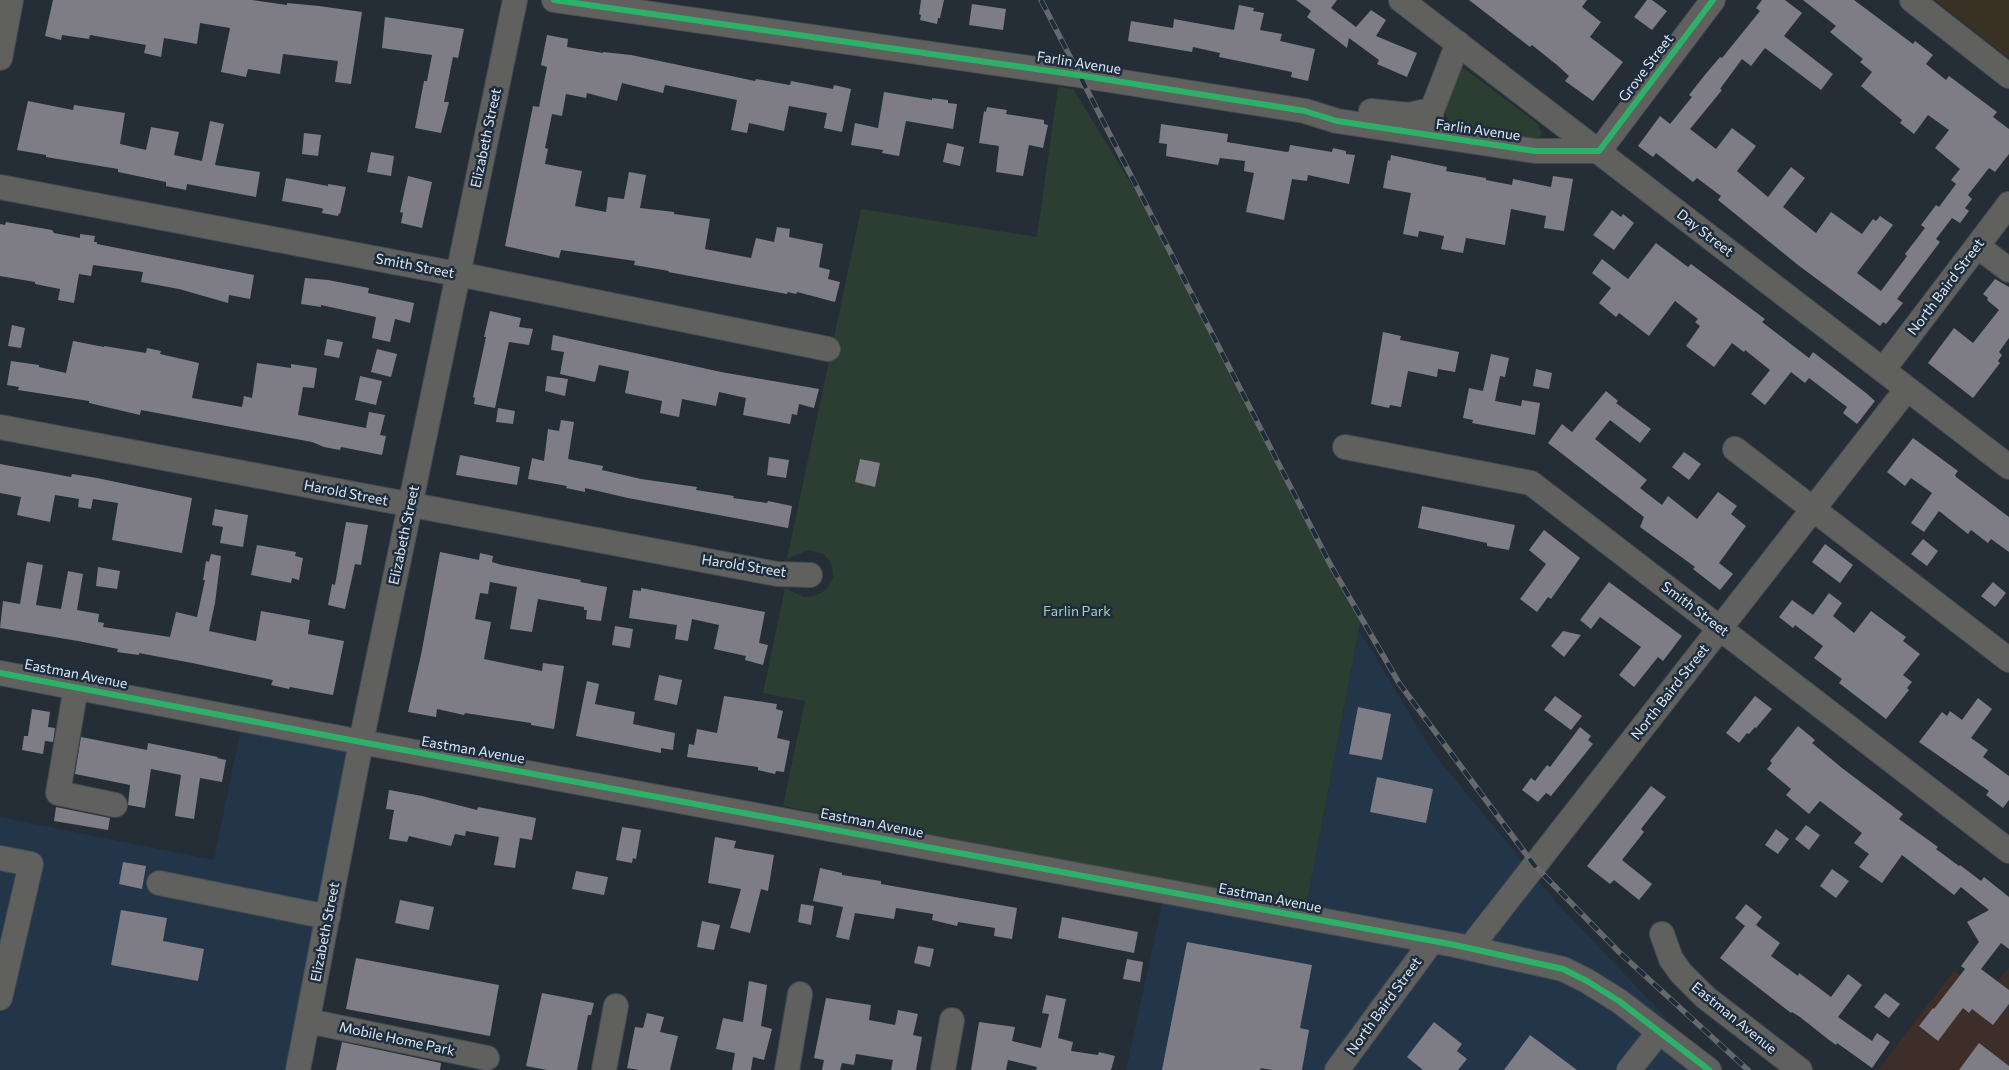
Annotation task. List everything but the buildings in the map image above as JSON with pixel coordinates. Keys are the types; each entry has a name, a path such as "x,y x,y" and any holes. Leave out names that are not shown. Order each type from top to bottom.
{"street":[{"path":"0,58 11,0"},
{"name":"Elizabeth Street","path":"298,1070 361,742 515,0"},
{"name":"Farlin Avenue","path":"554,0 1068,74 1305,111 1337,121 1428,136 1535,151 1599,151"},
{"name":"Day Street","path":"1401,0 2009,467"},
{"name":"Grove Street","path":"1599,151 1713,0"},
{"path":"1912,0 2009,76"},
{"path":"1428,136 1432,110 1458,43"},
{"name":"Farlin Avenue","path":"1305,111 1339,107 1408,115 1432,110"},
{"name":"Smith Street","path":"0,188 458,274 828,349"},
{"name":"North Baird Street","path":"1883,370 2009,204"},
{"path":"1977,246 2009,270"},
{"name":"North Baird Street","path":"1470,948 1907,389"},
{"name":"Harold Street","path":"0,427 777,574 810,574"},
{"name":"Smith Street","path":"1345,447 1531,483 2009,851"},
{"path":"1735,449 2009,660"},
{"name":"Eastman Avenue","path":"0,673 1470,948 1563,969 1587,980 1619,1001 1709,1070"},
{"path":"76,687 58,793 115,805"},
{"path":"0,858 31,864 0,998"},
{"path":"159,883 328,917"},
{"name":"Eastman Avenue","path":"1662,934 1671,959 1681,973 1699,991 1800,1070"},
{"name":"North Baird Street","path":"1337,1070 1432,941"},
{"path":"787,1070 800,994"},
{"path":"604,1070 616,1006"},
{"path":"943,1070 952,1020"},
{"name":"Mobile Home Park","path":"308,1021 487,1058"},
{"path":"1629,1070 1659,1032"}],"shaded area":[{"path":"1935,0 2009,0 2009,58"},
{"path":"1359,630 1434,754 1556,902 1673,1025 1665,1036 1709,1070 1126,1070 1165,891 1306,907"},
{"path":"243,718 361,742 298,1070 0,1070 0,817 214,860"},
{"path":"2009,967 2009,1070 1878,1070 1954,971 1987,995"}],"green space":[{"path":"1460,68 1465,69 1538,124 1542,133 1538,142 1454,128 1444,112"},
{"name":"Farlin Park","path":"1058,87 1073,89 1149,213 1330,564 1361,618 1306,907 783,806 805,701 763,693 785,588 804,597 815,596 827,589 833,577 832,566 823,554 808,550 787,559 861,209 1037,237"}],"railway":[{"path":"1041,0 1330,564 1399,683 1534,865 1619,952 1748,1070"}],"cycle path":[{"path":"554,0 1078,75 1305,111 1337,121 1535,151 1599,151 1713,0"},
{"path":"0,673 1455,945 1563,969 1619,1001 1709,1070"}]}
